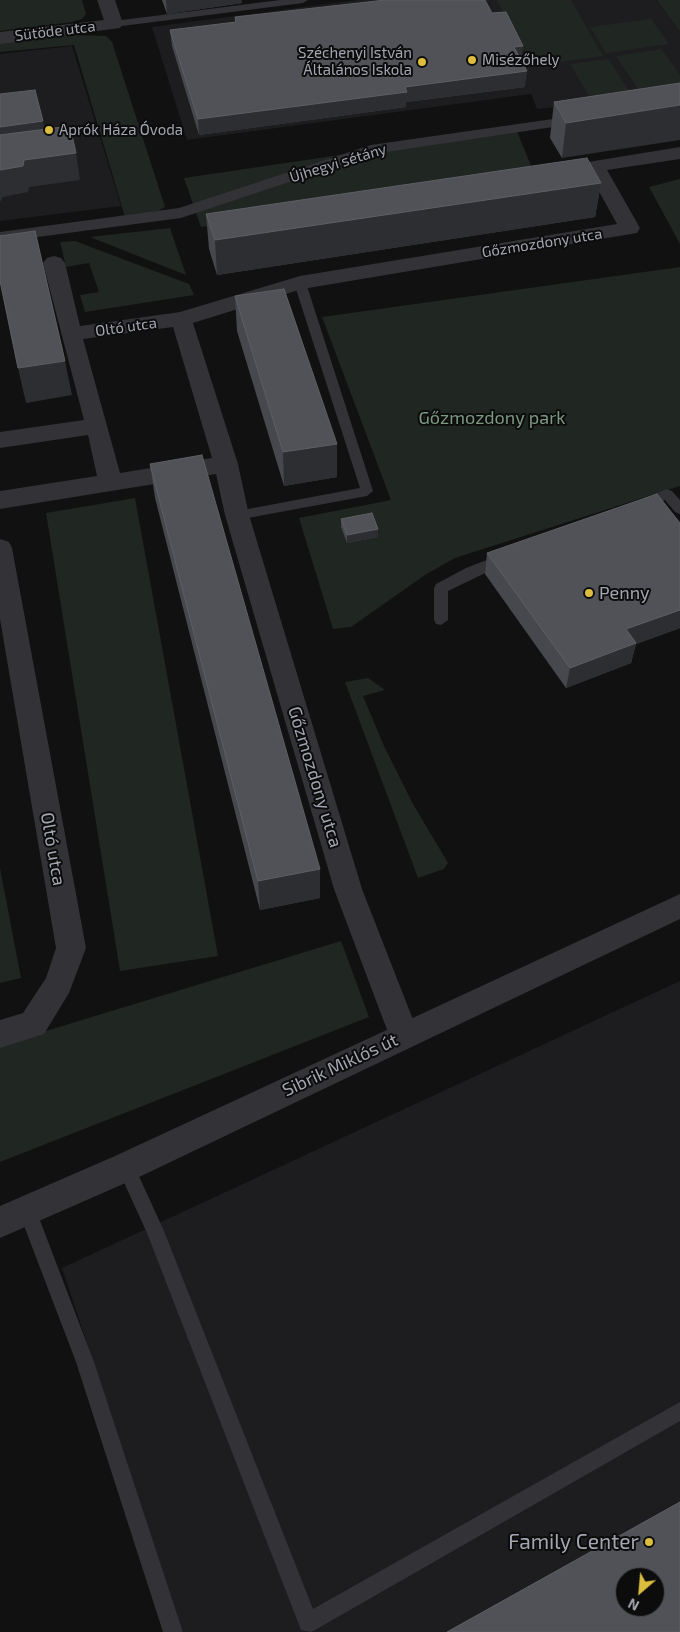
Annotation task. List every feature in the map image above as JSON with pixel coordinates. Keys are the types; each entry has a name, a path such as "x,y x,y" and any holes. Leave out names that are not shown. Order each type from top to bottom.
{"street":[{"name":"Sütöde utca","path":"0,38 114,24 106,0"},
{"name":"Újhegyi sétány","path":"0,237 181,213 371,150 595,117"},
{"name":"Gőzmozdony utca","path":"404,1035 348,889 237,515 226,464 180,319 300,283 630,228 594,166 680,153"},
{"name":"Oltó utca","path":"54,263 71,334 98,426 110,481"},
{"name":"Oltó utca","path":"71,334 180,319"},
{"path":"0,440 98,426"},
{"path":"0,500 226,464"},
{"name":"Oltó utca","path":"0,548 7,633 71,948 58,984 33,1024 0,1034"},
{"name":"Sibrik Miklós út","path":"14,1216 126,1167 680,906"}],"lane":[{"path":"114,24 304,0"},
{"path":"237,515 367,491 300,283"},
{"path":"632,508 668,494 680,509"},
{"path":"441,620 441,588 470,572 515,554"},
{"path":"126,1167 155,1231 309,1628 680,1411"},
{"path":"14,1216 84,1362 173,1632"}],"shaded area":[{"name":"Széchenyi István Általános Iskola","path":"357,0 657,0 680,32 680,93 537,109 531,94 187,140 152,27"},
{"name":"Aprók Háza Óvoda","path":"72,46 121,206 0,221 0,54"},
{"path":"680,981 680,1632 183,1632 62,1268"}],"green space":[{"path":"0,0 82,0 86,14 82,19 72,22 0,31"},
{"path":"497,0 571,0 603,56 532,66"},
{"path":"657,0 680,0 680,32"},
{"path":"651,19 669,44 606,53 590,27"},
{"path":"70,35 106,36 112,42 165,207 158,211 125,217 74,45 0,52 0,42"},
{"path":"661,49 680,75 680,86 640,92 616,56"},
{"path":"609,59 629,91 590,97 570,64"},
{"path":"516,129 536,178 201,227 184,178"},
{"path":"680,179 680,244 649,187"},
{"path":"170,228 186,275 90,237"},
{"path":"75,241 189,284 194,295 85,312 80,295 99,292 89,263 66,267 60,242"},
{"name":"Gőzmozdony park","path":"680,267 680,486 455,558 425,575 351,627 333,629 299,518 391,500 322,317"},
{"path":"135,498 218,956 120,971 46,513"},
{"path":"368,678 385,690 363,696 384,746 413,804 448,863 444,869 418,878 345,682"},
{"path":"0,868 21,978 0,983"},
{"path":"341,941 369,1017 0,1162 0,1045"}],"building":[{"path":"385,0 485,0 492,13 506,12 523,46 514,47 527,71 405,87 407,92 198,119 170,30 236,22 235,17"},
{"path":"680,83 680,105 566,123 554,102"},
{"path":"35,90 43,121 0,127 0,94"},
{"path":"70,126 76,153 24,160 23,166 0,170 0,135"},
{"path":"587,158 601,183 215,240 206,214"},
{"path":"35,231 65,361 18,368 0,281 0,236"},
{"path":"284,289 337,444 283,452 235,296"},
{"path":"202,455 320,869 258,881 150,464"},
{"name":"Penny","path":"657,494 680,523 680,610 626,629 636,643 570,668 487,553"},
{"path":"372,513 378,529 347,535 341,519"},
{"name":"Family Center","path":"680,1502 680,1632 447,1632"}],"place":[{"name":"Misézőhely","path":"472,60"},
{"name":"Széchenyi István Általános Iskola","path":"422,62"},
{"name":"Aprók Háza Óvoda","path":"49,130"},
{"name":"Penny","path":"589,593"},
{"name":"Family Center","path":"649,1542"}]}
